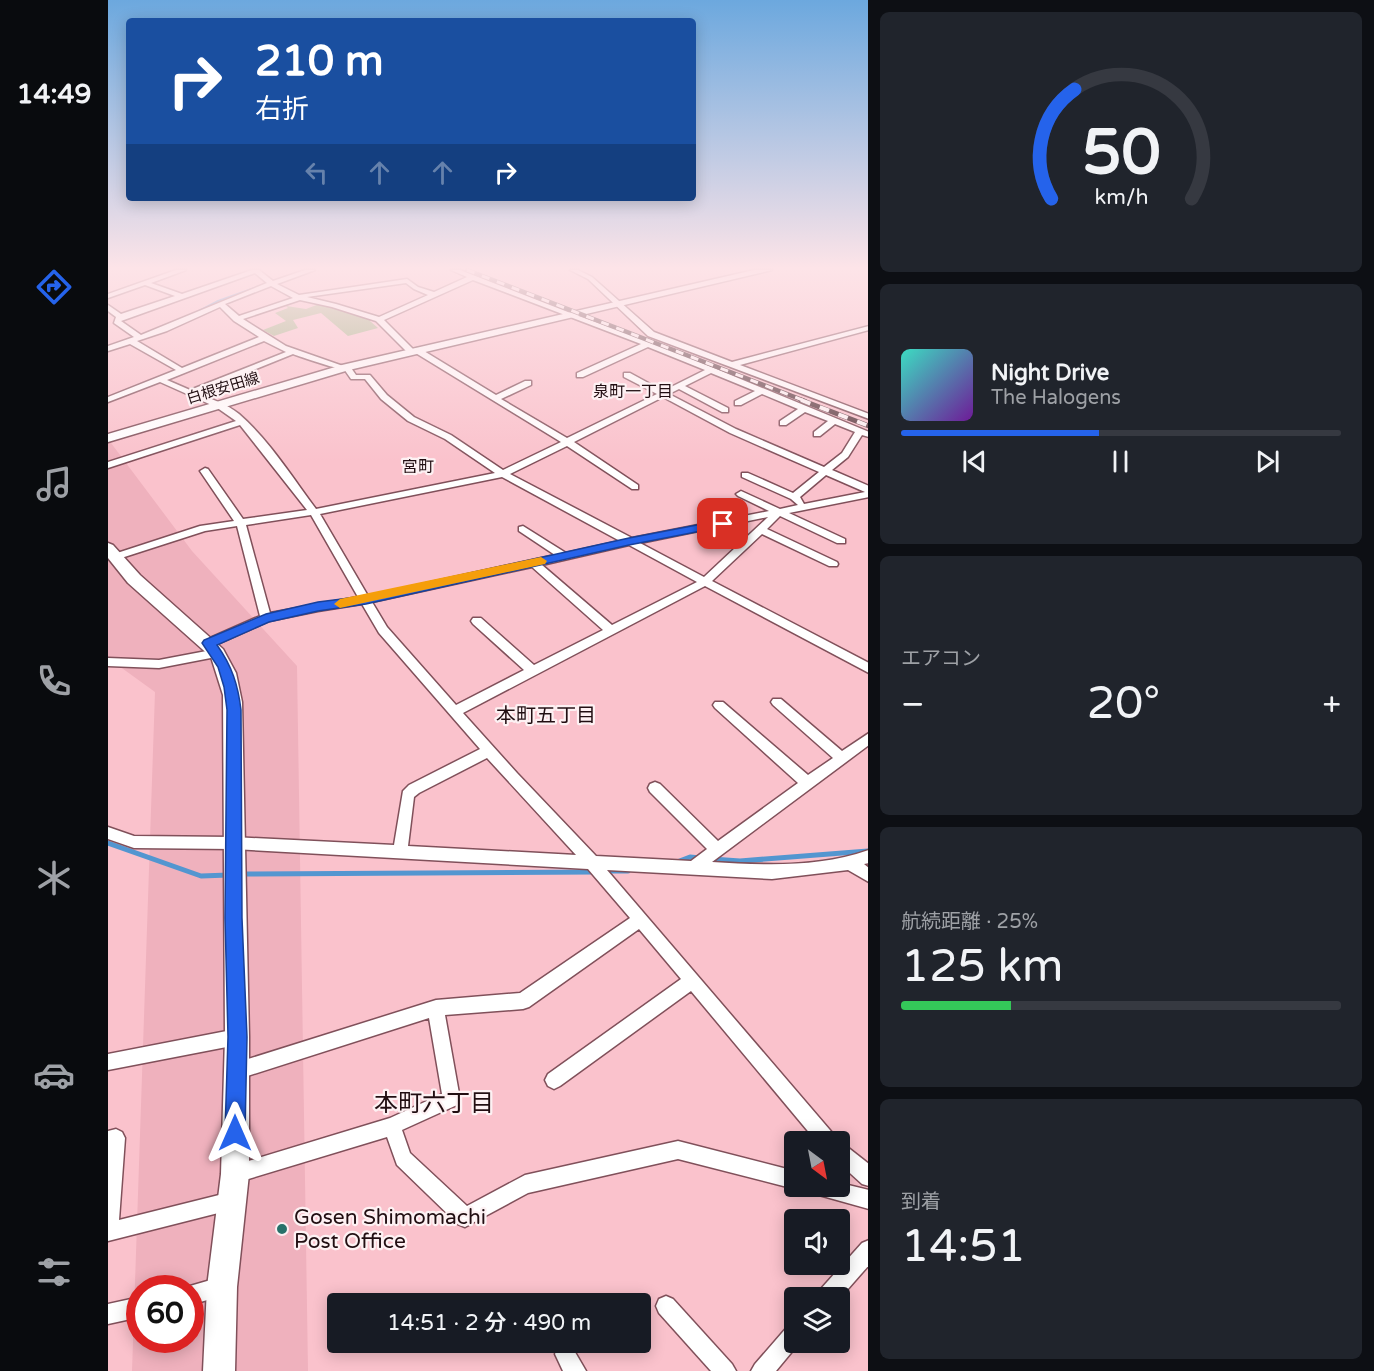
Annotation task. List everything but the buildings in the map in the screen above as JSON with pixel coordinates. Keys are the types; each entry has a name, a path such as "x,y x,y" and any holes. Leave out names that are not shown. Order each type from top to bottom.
{"main road":[{"name":"白根安田線","path":"108,438 344,368 489,334"},
{"path":"111,552 153,596 213,648 224,665 231,687 234,710 233,843 237,1037 235,1174 222,1287 219,1371"}],"street":[{"path":"130,334 182,371"},
{"path":"108,349 150,334"},
{"path":"262,334 292,351 334,363 354,377 367,377 384,397 411,419 448,436 503,474 868,669"},
{"path":"395,334 413,351 496,398 636,487"},
{"path":"620,334 864,433 845,455 794,497"},
{"path":"651,334 868,417"},
{"path":"731,365 846,334"},
{"path":"108,400 267,337"},
{"path":"580,375 648,344"},
{"path":"192,392 292,351"},
{"path":"111,552 204,528 314,512 503,474 711,370"},
{"path":"627,375 733,431 825,470 868,492"},
{"path":"162,380 219,405 242,422 314,512 383,630 591,861 820,1131"},
{"path":"496,398 528,383"},
{"path":"679,386 725,410"},
{"path":"738,403 761,391"},
{"path":"783,423 804,408"},
{"path":"817,434 834,421"},
{"path":"108,465 242,422"},
{"path":"205,471 241,524 266,618"},
{"path":"745,475 794,497 805,507"},
{"path":"108,662 159,664 213,648 266,618 366,600 629,542 779,513 868,492"},
{"path":"741,494 841,541"},
{"path":"456,711 705,582 779,513"},
{"path":"523,529 565,557"},
{"path":"760,530 833,564"},
{"path":"534,563 612,631"},
{"path":"477,621 534,672"},
{"path":"777,702 842,758"},
{"path":"719,705 808,783"},
{"path":"694,867 868,738"},
{"path":"400,852 408,795 414,789 490,750"},
{"path":"655,788 717,850"},
{"path":"108,833 134,842 233,843 772,872 850,863 868,856"},
{"path":"850,863 868,876"},
{"path":"235,1071 436,1008 523,1001 641,919"},
{"path":"554,1080 692,980"},
{"path":"235,1174 392,1126 451,1099 436,1008"},
{"path":"108,1062 237,1037"},
{"path":"392,1126 403,1158 465,1217 525,1184 678,1150 784,1177"},
{"path":"108,1140 116,1138 109,1232 232,1201"},
{"path":"850,1161 868,1177"},
{"path":"850,1195 868,1200"},
{"path":"836,1287 868,1250"},
{"path":"204,1292 222,1287"},
{"path":"666,1306 725,1371"},
{"path":"108,1314 126,1310"},
{"path":"762,1371 784,1346"}],"shaded area":[{"path":"108,439 192,551 297,666 308,1371 132,1371 133,1353 204,1353 204,1275 135,1275 155,692 108,658"}],"waterway":[{"path":"108,843 201,876 229,875"},
{"path":"712,859 740,861 868,851"},
{"path":"677,862 690,857 700,858"},
{"path":"603,871 628,871"},
{"path":"240,874 595,872"}],"railway":[{"path":"632,334 805,401"},
{"path":"801,400 868,426"}],"slow traffic":[{"path":"340,604 541,561"}],"place":[{"name":"Gosen Shimomachi Post Office","path":"282,1229"}],"district":[{"name":"泉町一丁目","path":"633,392"},
{"name":"宮町","path":"418,467"},
{"name":"本町五丁目","path":"546,716"},
{"name":"本町六丁目","path":"434,1103"}],"route":[{"path":"235,1133 237,1037 233,843 234,710 231,687 224,665 209,643 266,618 366,600 629,542 723,524"}]}
